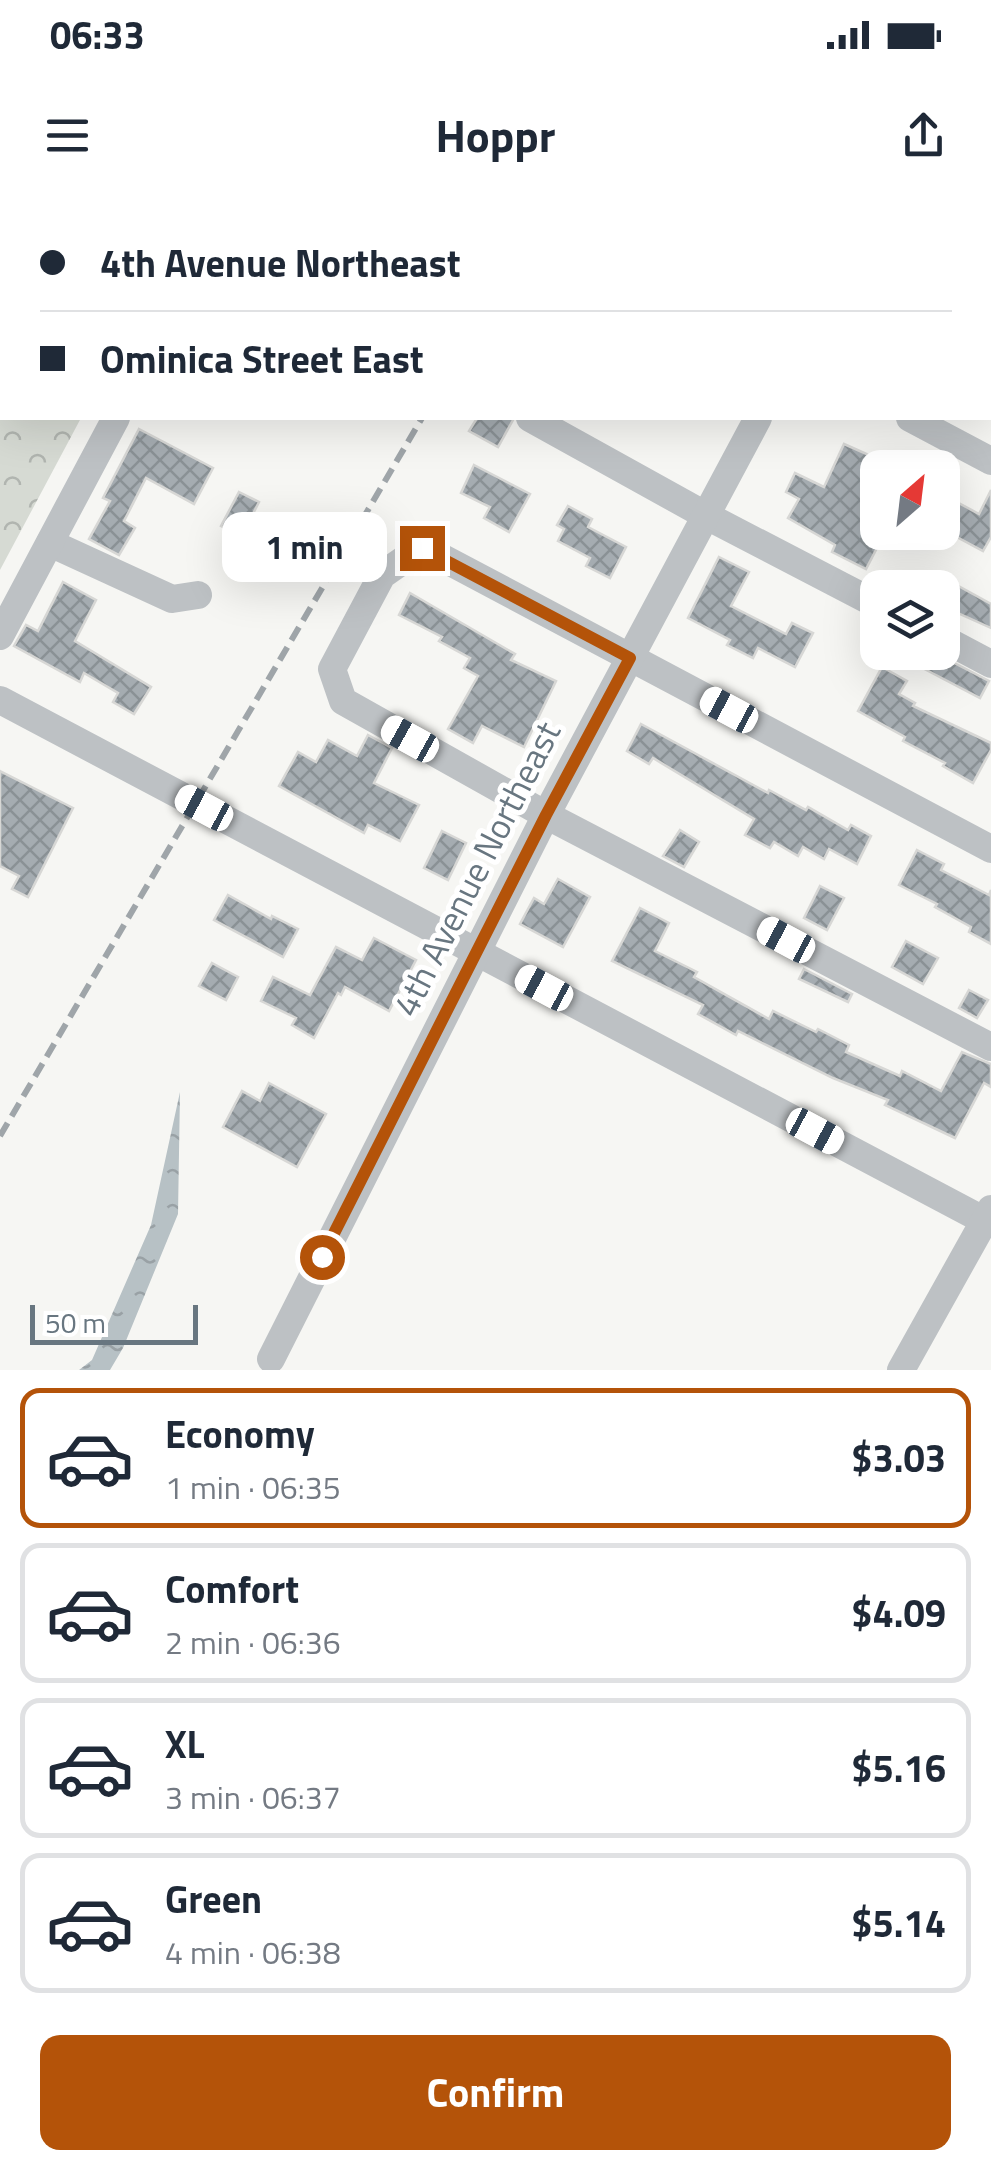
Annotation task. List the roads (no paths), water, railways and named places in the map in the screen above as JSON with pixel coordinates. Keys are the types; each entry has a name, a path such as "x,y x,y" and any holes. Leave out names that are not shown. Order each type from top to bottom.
{"street":[{"path":"0,636 115,420"},
{"path":"534,420 860,595"},
{"name":"4th Avenue Northeast","path":"271,1359 546,815 757,420"},
{"path":"914,420 991,461"},
{"path":"50,544 172,599 198,595"},
{"path":"991,849 422,548 382,575 332,669 343,701 546,815 991,1047"},
{"path":"960,648 991,664"},
{"path":"0,700 989,1218 901,1370"}],"water":[{"path":"180,1092 178,1214 123,1348 110,1370 79,1370 92,1360 151,1225"}],"railway":[{"path":"0,1136 421,420"}]}
